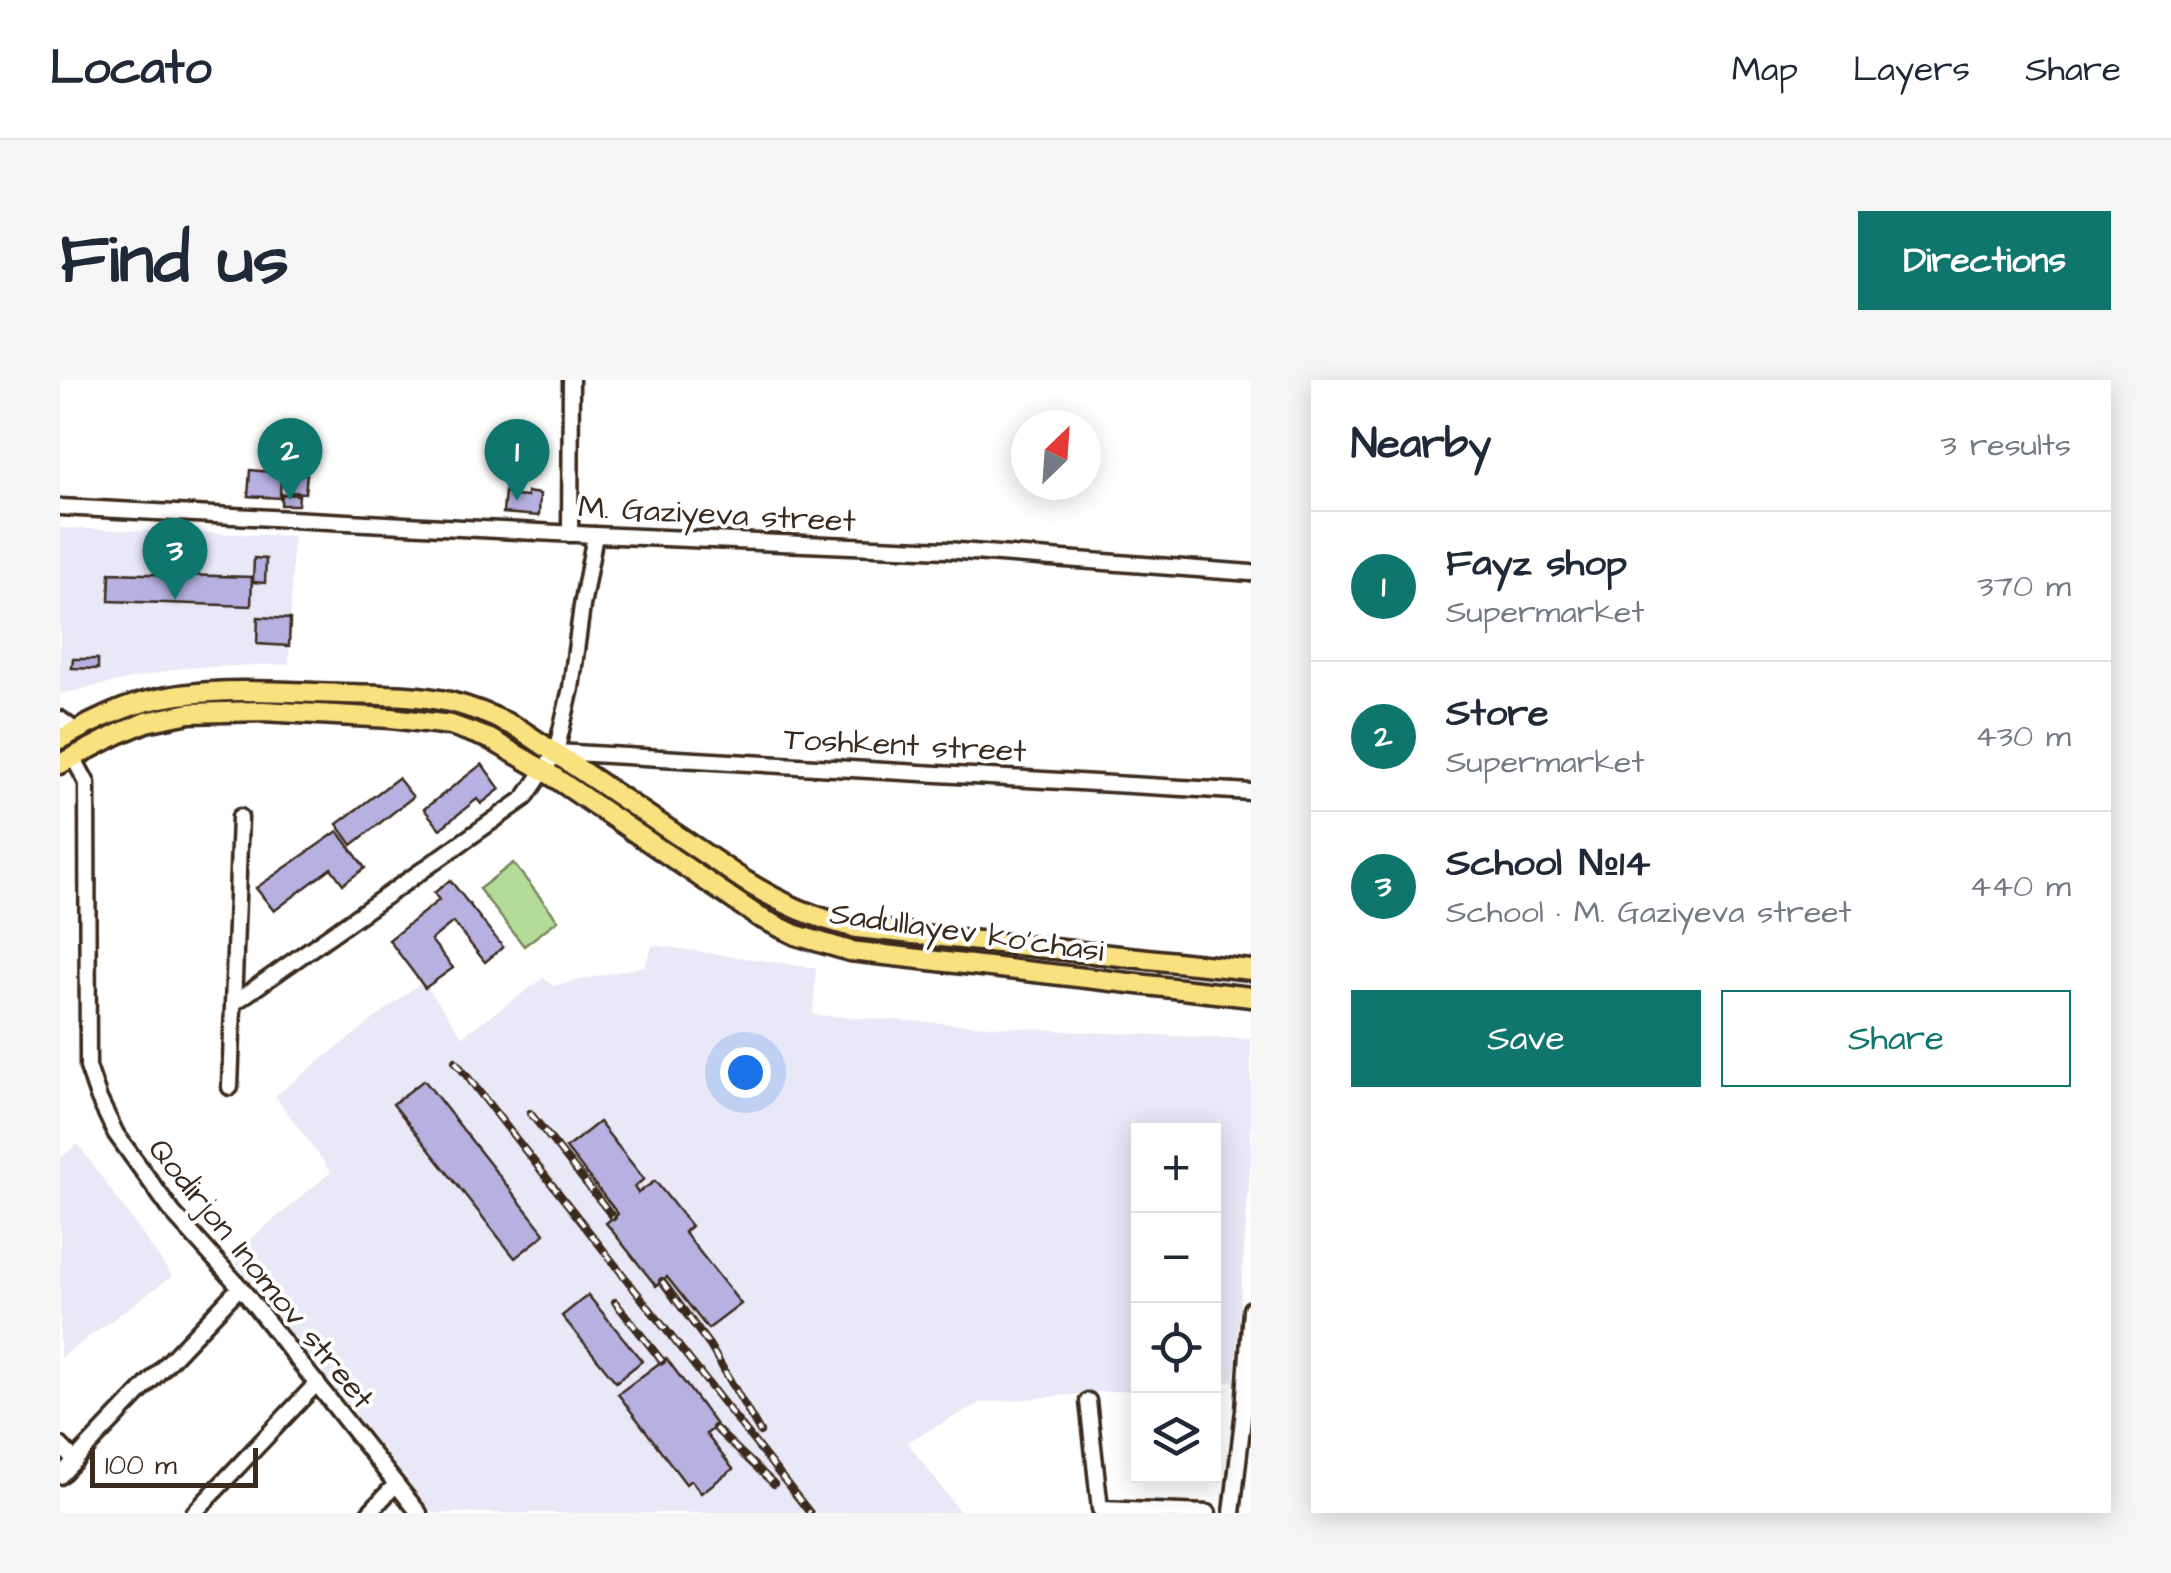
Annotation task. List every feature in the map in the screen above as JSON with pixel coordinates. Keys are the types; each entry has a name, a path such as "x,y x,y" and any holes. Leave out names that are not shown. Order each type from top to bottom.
{"main road":[{"path":"68,735 142,702 188,694 259,691 446,701 486,713 521,730 744,881 816,918 857,928 1251,970"},
{"name":"Sadullayev ko'chasi","path":"67,760 141,724 214,711 262,710 451,725 490,739 544,771 725,896 772,923 822,944 895,958 1251,997"}],"street":[{"path":"570,534 572,380"},
{"name":"M. Gaziyeva street","path":"60,507 946,550 1251,573"},
{"path":"234,1003 525,798 556,752 596,535"},
{"path":"60,719 68,735"},
{"name":"Toshkent street","path":"556,752 1251,792"},
{"name":"Qodirjon Inomov street","path":"67,760 87,783 88,1067 99,1099 116,1134 173,1213 240,1287 419,1513"},
{"path":"230,1087 240,818"},
{"path":"60,1476 240,1287"},
{"path":"1232,1513 1248,1407 1251,1309"},
{"path":"194,1513 317,1384"},
{"path":"1088,1402 1100,1509 1208,1513"},
{"path":"60,1446 75,1460"},
{"path":"368,1513 396,1484"}],"shaded area":[{"path":"60,528 293,536 289,664 181,668 60,694"},
{"path":"653,945 816,968 813,1015 1251,1039 1251,1160 1234,1381 1221,1382 1221,1123 1131,1123 1131,1390 980,1403 907,1442 961,1513 433,1513 230,1256 331,1172 275,1096 423,981 462,1036 544,978 553,986 644,966"},
{"path":"78,1144 172,1276 60,1358 60,1158"}],"green space":[{"path":"513,863 558,920 524,946 479,889"}],"building":[{"path":"250,470 281,473 280,498 248,496"},
{"path":"290,473 307,474 305,493 288,492"},
{"path":"505,491 514,492 514,496 540,494 539,516 503,513"},
{"path":"282,494 299,495 298,505 281,505"},
{"path":"254,558 266,559 265,583 253,582"},
{"path":"110,573 252,577 251,606 109,601"},
{"path":"258,617 290,619 289,646 257,644"},
{"path":"73,659 98,659 98,669 72,668"},
{"path":"482,764 500,789 481,804 477,799 440,829 424,809"},
{"path":"398,778 413,797 352,845 337,824"},
{"path":"338,831 365,868 343,884 331,868 274,911 256,888"},
{"path":"450,880 503,947 485,962 453,922 431,940 453,968 425,988 389,940 439,900 434,893"},
{"path":"424,1080 545,1234 515,1258 393,1104"},
{"path":"599,1122 644,1179 634,1187 638,1193 655,1181 691,1226 684,1232 741,1304 708,1329 667,1277 656,1286 606,1223 618,1214 566,1148"},
{"path":"588,1295 642,1361 616,1382 562,1316"},
{"path":"666,1358 717,1426 706,1434 733,1469 701,1493 691,1480 686,1484 618,1394"}],"railway":[{"path":"455,1061 810,1513"},
{"path":"530,1113 613,1217"},
{"path":"662,1281 710,1346 760,1432"},
{"path":"615,1302 662,1361"},
{"path":"715,1428 774,1484"}],"place":[{"name":"Store","path":"290,500"},
{"name":"Fayz shop","path":"517,501"},
{"name":"School №14","path":"175,600"}]}
